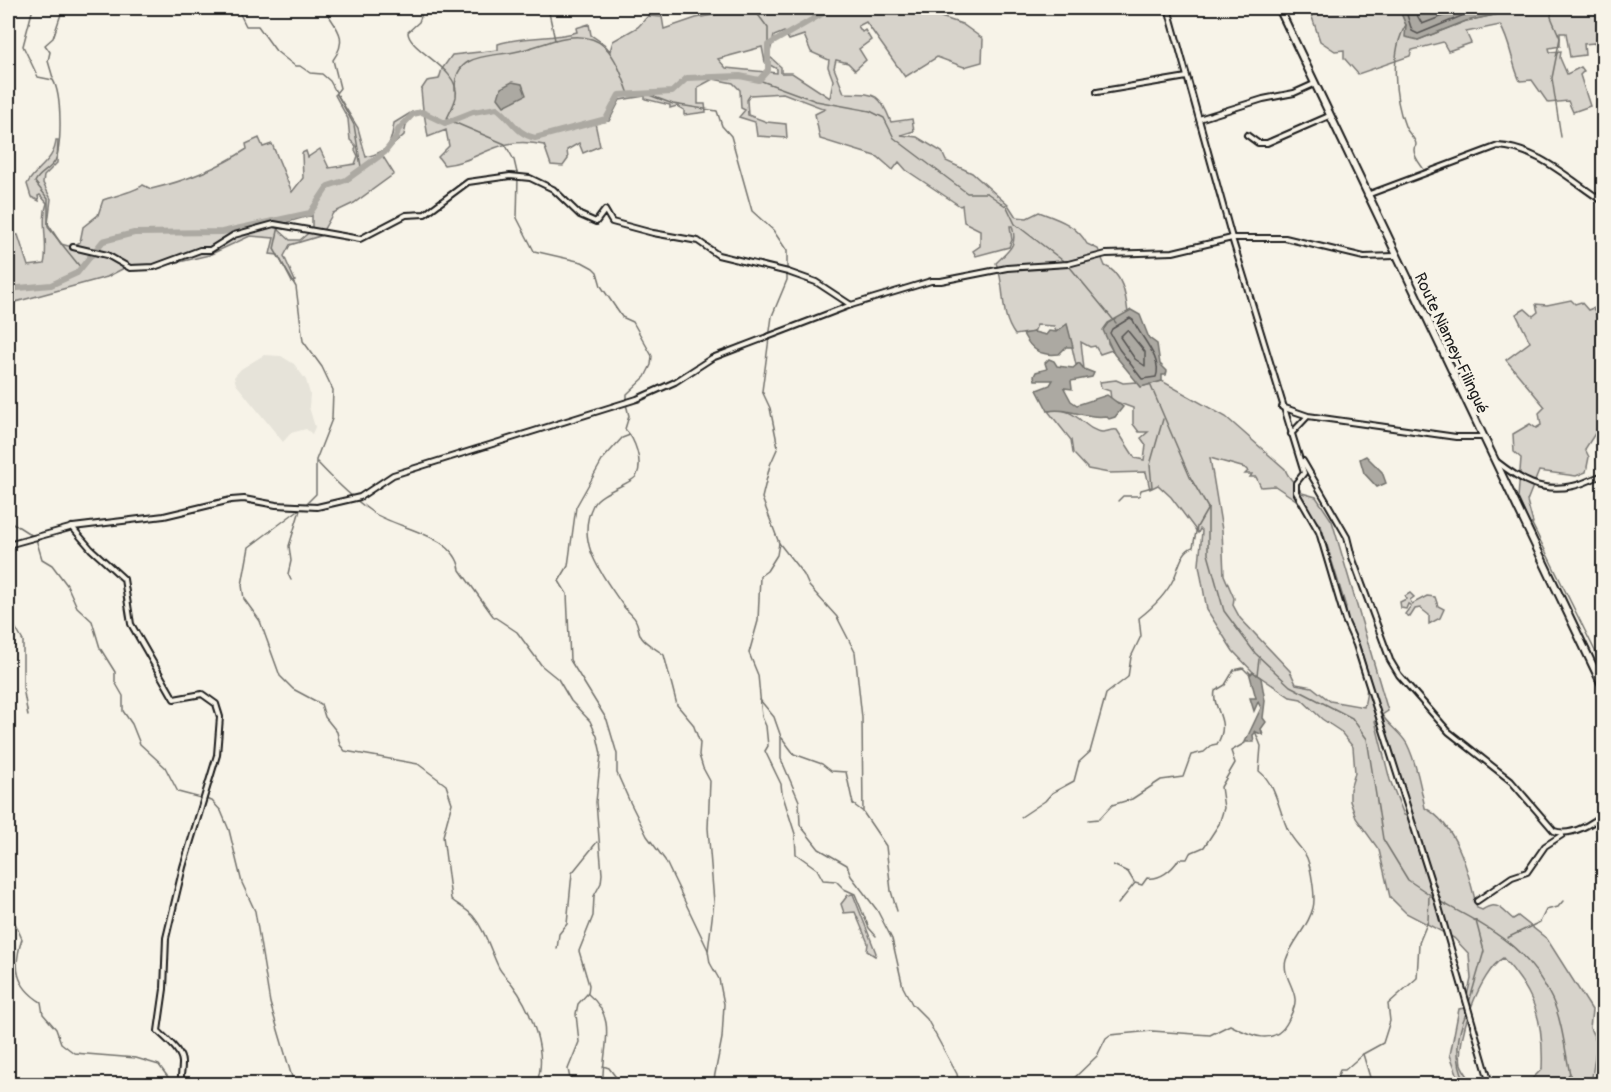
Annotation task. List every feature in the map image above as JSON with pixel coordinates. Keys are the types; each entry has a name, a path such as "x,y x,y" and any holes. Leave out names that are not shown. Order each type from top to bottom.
{"main road":[{"name":"Route Niamey-Filingué","path":"1279,8 1395,256 1604,689"}],"street":[{"path":"1168,8 1232,238 1291,434 1301,458 1347,537 1352,557 1390,660 1399,675 1449,732 1511,781 1548,828 1563,834"},
{"path":"1097,92 1187,77"},
{"path":"1199,119 1263,99 1293,93 1314,84"},
{"path":"1247,135 1258,143 1267,143 1329,116"},
{"path":"1367,195 1501,146 1553,166 1604,202"},
{"path":"73,247 107,255 130,268 154,267 200,250 210,250 234,236 273,224 360,239 406,215 425,214 468,182 518,177 530,178 553,189 587,220 596,222 605,210 612,222 653,233 698,241 718,255 788,272 816,282 851,305"},
{"path":"8,545 72,527 164,516 231,500 244,499 276,505 317,507 360,497 393,475 637,399 668,386 712,358 851,305 931,281 1007,268 1068,264 1106,254 1173,252 1232,238 1285,238 1364,257 1395,256"},
{"path":"1282,407 1308,416 1446,436 1481,436"},
{"path":"1291,434 1308,416"},
{"path":"1491,457 1518,478 1538,486 1573,486 1604,475"},
{"path":"1301,458 1304,472 1296,483 1296,492 1319,532 1345,620 1356,645 1437,900 1490,1084"},
{"path":"72,527 91,549 124,579 131,624 174,699 202,694 216,704 220,717 212,775 183,867 165,948 164,989 158,1030 180,1055 182,1064 179,1072 180,1084"},
{"path":"1477,901 1512,877 1527,872 1545,846 1563,834 1588,825 1604,814"}],"shaded area":[{"path":"752,8 931,8 941,17 962,24 983,39 982,62 964,67 937,57 905,77 866,22 858,26 862,32 865,30 871,40 859,49 866,60 855,70 848,63 836,60 834,68 844,93 869,94 879,99 891,122 912,119 914,131 901,135 917,137 942,152 946,161 972,173 1009,206 1016,217 1027,218 1039,212 1053,217 1072,227 1087,244 1098,249 1105,266 1111,269 1119,279 1128,313 1108,324 1108,343 1112,350 1100,354 1095,346 1090,347 1081,342 1084,369 1079,363 1076,365 1067,325 1056,332 1054,326 1037,325 1034,332 1015,335 1006,317 996,263 1013,243 1012,226 1010,226 1012,240 1009,247 976,256 973,251 980,246 980,230 964,222 962,205 960,206 906,170 899,162 893,170 878,157 820,139 815,114 825,109 783,93 750,95 747,100 748,115 767,122 786,124 787,138 757,136 755,122 739,117 745,110 741,108 740,90 733,83 713,79 698,87 698,104 705,104 706,112 684,115 684,110 677,106 670,108 670,105 645,99 645,96 620,100 609,121 595,123 600,146 583,153 579,143 567,150 568,159 563,166 551,165 544,145 527,143 501,146 457,163 444,165 438,157 449,146 446,130 428,137 424,113 415,115 407,121 404,135 382,155 394,174 354,203 333,213 320,236 290,245 284,256 295,281 292,282 278,255 270,254 274,238 250,236 209,255 171,264 128,266 107,277 8,304 8,234 18,235 28,266 44,264 46,249 44,218 47,203 40,195 38,196 39,201 31,197 27,184 49,158 56,140 58,140 57,163 44,176 43,183 51,199 48,224 61,244 72,247 80,242 83,227 98,215 103,200 143,185 151,189 201,173 236,156 247,149 246,144 259,138 263,147 272,144 292,192 303,178 302,153 306,151 308,157 320,149 329,168 355,164 358,156 356,146 350,140 348,119 335,95 337,94 358,128 366,157 388,146 394,123 412,112 423,110 421,90 427,81 439,79 442,69 452,55 498,50 498,44 508,41 558,36 577,32 576,28 589,24 591,35 610,51 613,41 638,27 648,16 662,17 664,29 696,18","holes":["784,32 789,40 804,35 811,52 829,60 828,67 833,80 830,98 792,73 781,73 781,67 769,56 774,36","762,47 765,62 777,69 777,73 726,68 718,59","312,215 312,230 300,240 290,240 279,230 281,224"]},
{"path":"1309,8 1399,8 1406,25 1418,40 1466,21 1527,8 1603,8 1603,53 1594,43 1584,44 1585,55 1570,57 1566,33 1560,33 1560,46 1549,48 1550,52 1561,51 1560,58 1567,74 1581,67 1584,71 1580,75 1590,106 1573,112 1568,101 1548,103 1532,80 1520,81 1500,25 1466,32 1471,43 1448,51 1443,42 1412,50 1410,56 1358,74 1344,58 1344,50 1335,51 1320,41"},
{"path":"1571,300 1575,304 1581,302 1588,310 1593,308 1603,325 1603,421 1585,449 1589,457 1586,472 1576,476 1539,471 1527,501 1533,523 1530,525 1518,498 1521,458 1514,452 1513,434 1530,424 1536,428 1541,425 1539,413 1545,407 1506,360 1530,342 1516,314 1525,309 1533,316 1538,312 1536,304 1547,305"},
{"path":"264,355 281,356 294,364 306,380 310,394 309,407 315,427 312,434 306,429 291,433 283,442 236,384 234,377 241,369"},
{"path":"1116,380 1123,383 1137,382 1141,387 1162,381 1226,417 1285,469 1302,493 1316,497 1332,521 1388,711 1382,715 1407,744 1416,767 1425,808 1446,826 1454,838 1466,866 1477,908 1482,910 1492,906 1499,907 1513,919 1518,916 1547,939 1592,1010 1590,1028 1597,1043 1591,1084 1527,1084 1542,1069 1539,1022 1523,983 1503,958 1494,966 1478,991 1466,1023 1460,1053 1461,1064 1473,1084 1461,1084 1450,1055 1459,1009 1464,1008 1471,979 1469,954 1454,938 1406,913 1390,897 1379,850 1356,818 1350,801 1350,789 1355,773 1353,747 1340,731 1322,719 1301,699 1290,697 1253,672 1233,651 1207,610 1199,565 1202,531 1200,529 1198,533 1171,497 1158,485 1150,489 1146,472 1109,473 1088,469 1073,453 1071,440 1048,411 1066,411 1089,427 1102,432 1117,430 1135,458 1144,460 1146,445 1141,438 1148,432 1139,432 1133,424 1133,408 1111,400 1110,391 1101,388 1100,382","holes":["1210,458 1245,468 1248,471 1245,474 1252,474 1250,477 1256,477 1261,487 1275,486 1296,500 1321,526 1346,607 1348,621 1364,658 1367,674 1364,707 1330,701 1312,687 1296,684 1290,671 1240,618 1233,605 1234,598 1224,575 1222,530","1380,715 1410,807 1411,815 1408,817 1404,815 1390,780 1375,721"]},
{"path":"1410,593 1414,597 1410,600 1412,604 1427,596 1435,597 1438,606 1444,609 1440,618 1429,624 1429,615 1420,608 1415,609 1410,617 1405,614 1411,606 1408,604 1406,609 1401,608 1400,602"},
{"path":"853,894 876,953 875,956 867,951 868,943 855,912 844,913 841,904 848,895"}],"water":[{"path":"1399,8 1527,8 1466,21 1418,40 1405,37 1406,25"},
{"path":"512,82 522,84 526,95 504,106 498,98 501,88"},
{"path":"1131,310 1140,315 1149,338 1157,344 1160,364 1167,371 1166,375 1162,375 1162,381 1141,387 1114,354 1103,330 1108,323"},
{"path":"1067,324 1073,347 1066,347 1059,354 1038,351 1030,345 1023,334 1034,332 1046,335 1049,331 1056,332"},
{"path":"1049,359 1057,366 1073,368 1079,363 1084,369 1094,373 1092,377 1071,381 1072,389 1064,388 1071,401 1077,405 1107,395 1123,407 1115,417 1109,419 1106,416 1048,411 1037,390 1050,385 1053,380 1035,380 1034,376 1036,372 1047,369 1045,363"},
{"path":"1366,456 1382,472 1386,483 1377,487 1364,473 1360,459"},
{"path":"1249,672 1261,678 1265,701 1263,718 1266,722 1261,729 1263,735 1256,732 1253,735 1254,742 1245,742 1261,708 1258,702 1254,711 1250,698 1256,698"}],"waterway":[{"path":"33,8 23,46 38,77 53,80 58,97 60,121 59,144 55,161 35,182 48,199 48,227 81,268"},
{"path":"53,78 48,61 50,52 45,45 53,38 63,8"},
{"path":"237,8 246,26 258,26 276,51 295,66 300,66 310,73 322,74 330,81 354,125 361,167"},
{"path":"324,8 341,38 338,52 333,60 340,88 336,93"},
{"path":"424,8 419,22 408,32 416,46 451,77 456,97 445,123"},
{"path":"455,90 456,78 466,63 484,56 519,51 555,40 548,8"},
{"path":"753,8 768,28 768,45"},
{"path":"8,289 51,285 77,273 103,241 134,233 222,232 310,213 328,186 346,180 385,152 396,138 398,130 413,114 422,112 445,123 473,112 497,108 519,130 535,138 606,119 619,95 672,92 687,78 740,76 759,80 768,70 768,45 827,11 845,8"},
{"path":"1552,8 1551,17 1560,38 1552,78 1561,137"},
{"path":"1406,25 1398,48 1396,89 1405,126 1416,143 1415,156 1425,171"},
{"path":"555,40 585,37 605,47 618,66 629,94"},
{"path":"759,80 816,101 870,111 884,118 894,138 967,193 987,193 1007,207 1015,224 1066,263"},
{"path":"641,92 673,104 717,111 722,126 731,136 752,211 773,230 787,251 787,269"},
{"path":"451,121 505,144 514,160 518,177 517,218 534,251 582,262 593,268 597,272 601,286 622,317 633,322 652,356 651,365 645,377 627,394 627,400"},
{"path":"280,222 274,249 296,287 303,341 322,367 333,390 332,419 316,460 316,494 305,505"},
{"path":"1069,266 1116,323"},
{"path":"787,274 787,280 772,316 762,391 770,408 778,447 770,465 762,498 779,543 777,555 767,571 760,576 758,621 749,653 758,675 762,717 766,726 768,746 765,751 781,784 795,834 796,854 817,869 823,880 836,881 844,889 855,894 869,928 876,936"},
{"path":"1150,384 1190,477 1208,508 1208,554 1224,611 1255,653 1290,686 1352,718 1367,739 1383,839 1408,880 1435,898"},
{"path":"626,404 629,416 625,429 637,451 639,470 629,482 597,500 588,519 587,533 589,546 600,572 635,619 641,636 664,655 677,705 693,724 700,743 699,755 710,781 708,828 714,902 708,951 710,963 719,979 724,1004 722,1038 713,1084"},
{"path":"1118,501 1123,496 1139,496 1141,490 1152,487 1150,465 1163,419"},
{"path":"630,435 622,438 603,459 576,507 568,566 559,581 567,594 570,660 607,720 617,754 617,773 647,836 665,860 708,950"},
{"path":"317,462 357,501 372,512 437,540 448,548 456,558 460,570 493,616 517,632 542,666 558,679 571,701 590,721 597,736 601,754 596,802 602,874 601,883 594,896 593,916 579,951 589,985 588,993 578,1004 576,1014 579,1042 568,1069 571,1084"},
{"path":"301,508 249,547 242,585 244,599 260,621 280,676 293,689 321,704 325,717 337,732 340,745 345,751 418,764 446,785 452,803 443,836 451,899 477,921 499,969 526,1006 539,1046 540,1060 536,1084"},
{"path":"1021,817 1045,801 1052,793 1074,781 1079,762 1090,752 1106,694 1128,677 1131,657 1141,636 1139,618 1159,600 1171,584 1183,556 1193,547 1197,527 1208,508"},
{"path":"291,580 288,574 291,561 289,546 300,510"},
{"path":"8,520 33,536"},
{"path":"1532,524 1604,669"},
{"path":"36,539 42,559 52,565 67,585 77,607 92,621 100,648 115,672 115,682 123,696 123,711 132,724 140,744 165,767 178,792 212,801 221,811 229,830 242,883 255,911 270,1003 294,1084"},
{"path":"779,543 804,575 809,586 837,617 855,652 862,718 863,812 886,846 891,891 897,911"},
{"path":"8,615 23,641 23,687 28,716"},
{"path":"1257,675 1259,659"},
{"path":"1089,820 1099,819 1112,805 1132,799 1161,780 1183,777 1191,755 1204,752 1217,744 1221,736 1222,722 1215,691 1225,685 1234,670 1243,668 1248,673"},
{"path":"760,700 774,717 781,737 781,759 799,801 800,825 819,849 847,865 851,876 877,910 892,939 903,987 912,1004 927,1019 957,1074 959,1084"},
{"path":"1068,1084 1097,1056 1106,1038 1110,1035 1152,1031 1210,1035 1230,1025 1246,1033 1269,1037 1283,1029 1288,1021 1295,1002 1285,965 1292,947 1311,915 1314,903 1313,890 1307,858 1289,832 1274,791 1259,771 1261,746 1255,731"},
{"path":"782,738 794,754 822,764 831,771 846,772 853,804 862,811"},
{"path":"1118,904 1135,883 1142,885 1147,878 1161,876 1179,859 1187,859 1190,853 1204,847 1219,824 1224,808 1221,787 1235,763 1231,751 1245,743"},
{"path":"557,949 559,934 567,924 572,873 597,842"},
{"path":"1113,865 1128,872 1134,882"},
{"path":"1312,1084 1317,1080 1337,1078 1340,1070 1345,1070 1363,1054 1383,1043 1390,1021 1388,1004 1417,978 1419,943 1428,921 1429,896"},
{"path":"1439,901 1504,939 1531,965 1542,980 1556,1008 1572,1084"},
{"path":"1507,938 1540,922 1546,910 1558,907 1563,901"},
{"path":"8,907 22,939 19,949 18,975 26,989 41,1002 43,1014 56,1029 61,1043 74,1053 136,1058 159,1065 173,1084"},
{"path":"1468,1006 1484,951 1476,921"},
{"path":"588,994 604,1014 606,1025 603,1084"},
{"path":"1466,1084 1462,1075 1458,1048 1467,1011"},
{"path":"1363,1054 1372,1084"},
{"path":"8,1064 18,1084"},
{"path":"603,1066 609,1068 621,1084"},
{"path":"1562,1084 1570,1073"}]}
